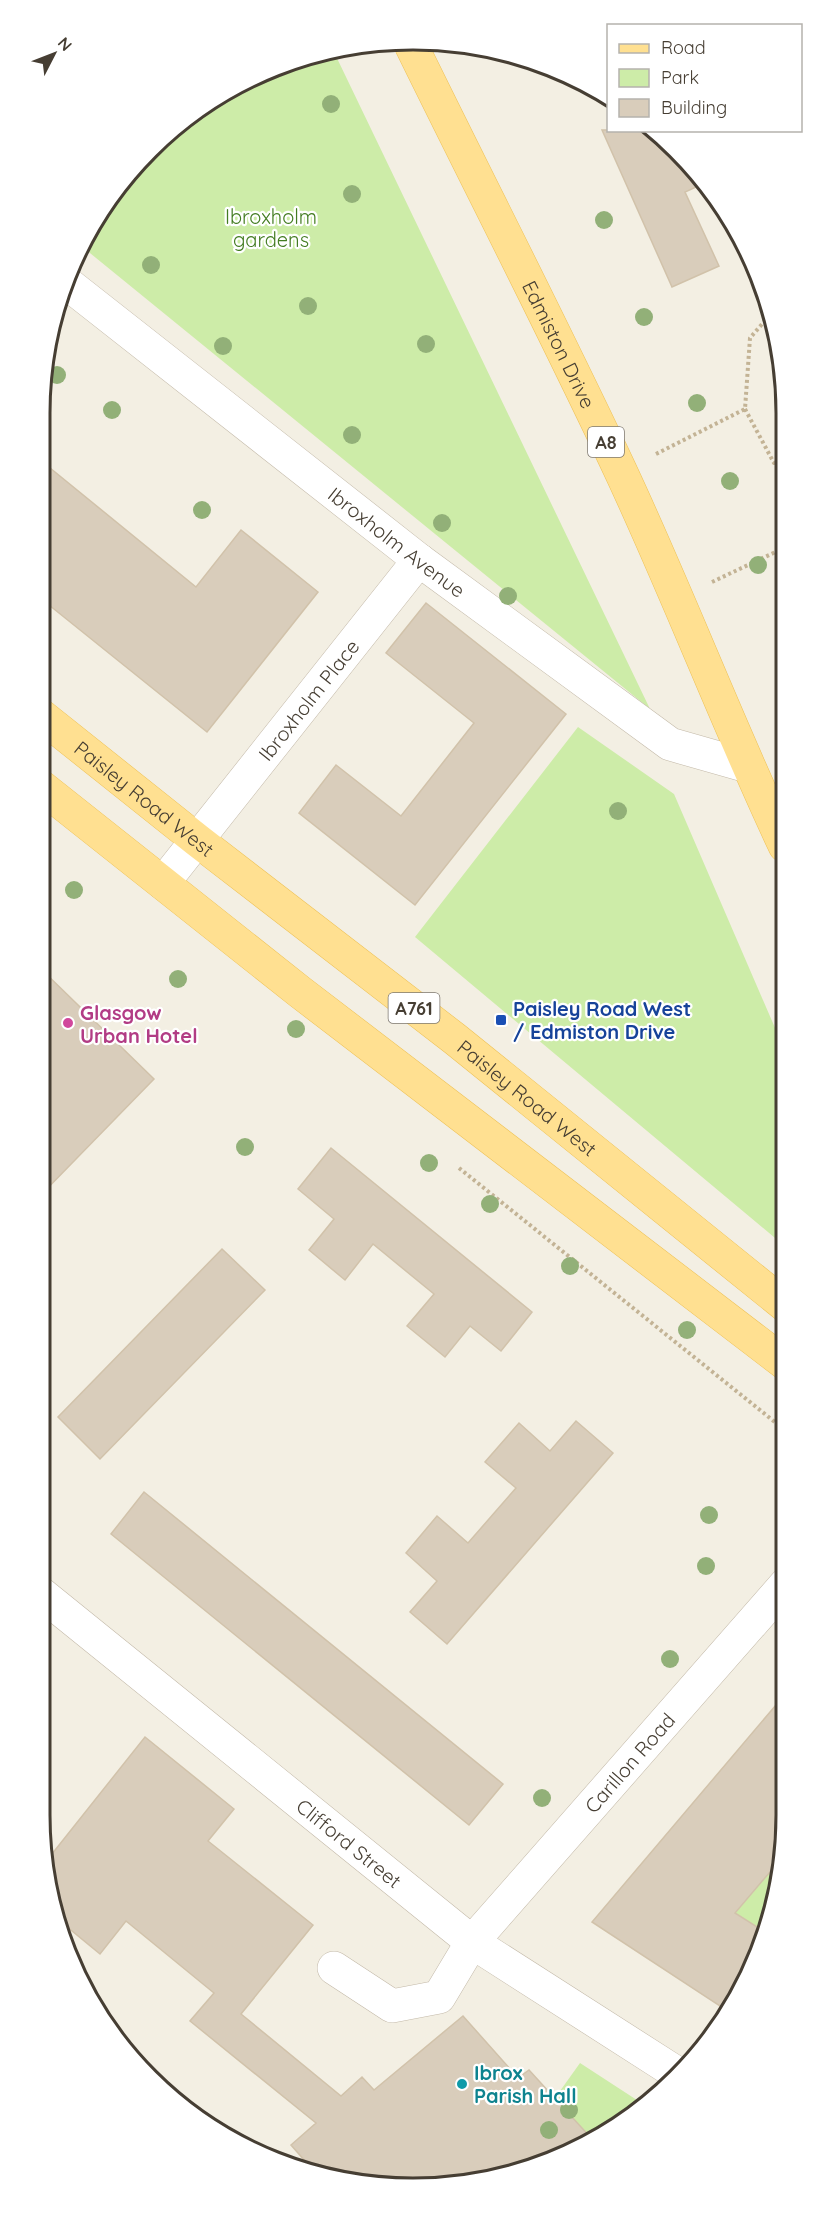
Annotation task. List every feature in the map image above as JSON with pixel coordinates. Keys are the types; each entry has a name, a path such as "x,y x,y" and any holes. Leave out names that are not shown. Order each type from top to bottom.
{"main road":[{"name":"Edmiston Drive","path":"413,50 621,471 678,598 747,766 776,827"},
{"name":"Paisley Road West","path":"50,723 197,840 455,1039 776,1298"},
{"path":"50,794 300,992 776,1356"}],"street":[{"name":"Ibroxholm Avenue","path":"72,287 419,560 670,744 747,766"},
{"name":"Ibroxholm Place","path":"163,883 419,560"},
{"name":"Carillon Road","path":"334,1968 392,2006 439,1997 472,1942 776,1595"},
{"name":"Clifford Street","path":"50,1601 472,1942 672,2070"}],"path":[{"path":"765,321 750,338 745,409 774,463 776,462"},
{"path":"621,471 745,409"},
{"path":"678,598 776,552"}],"green space":[{"name":"Ibroxholm gardens","path":"337,57 650,709 88,251 98,231 125,192 140,173 173,140 211,111 252,87 296,69"},
{"path":"578,727 674,794 776,1030 776,1239 415,937"},
{"path":"772,1869 758,1928 735,1913"},
{"path":"580,2063 637,2100 595,2130 552,2151 507,2166 476,2173 555,2098"}],"building":[{"path":"602,130 643,132 670,156 697,187 685,192 719,266 672,287"},
{"path":"50,468 196,587 241,530 318,592 207,732 50,606"},
{"path":"426,603 566,714 415,905 299,813 336,765 401,816 474,723 386,653"},
{"name":"Glasgow Urban Hotel","path":"50,978 154,1079 50,1186"},
{"path":"331,1148 532,1312 501,1351 470,1326 445,1357 407,1326 434,1294 373,1244 345,1280 309,1250 334,1219 298,1189"},
{"path":"222,1249 265,1290 100,1459 58,1417"},
{"path":"576,1421 613,1453 447,1644 410,1612 437,1581 406,1553 437,1516 468,1543 516,1488 485,1462 519,1423 550,1451"},
{"path":"144,1492 503,1784 469,1825 111,1534"},
{"path":"776,1705 776,1839 772,1869 735,1913 758,1928 739,1976 721,2007 592,1922"},
{"path":"145,1737 234,1809 208,1841 313,1925 241,2014 341,2096 362,2077 374,2090 463,2016 518,2078 529,2070 587,2134 552,2151 507,2166 484,2172 437,2178 389,2178 342,2172 306,2162 291,2145 316,2123 190,2021 214,1993 126,1921 100,1954 68,1927 56,1886 52,1854"}],"place":[{"name":"Paisley Road West / Edmiston Drive","path":"501,1020"},
{"name":"Glasgow Urban Hotel","path":"68,1023"},
{"name":"Ibrox Parish Hall","path":"462,2084"}]}
